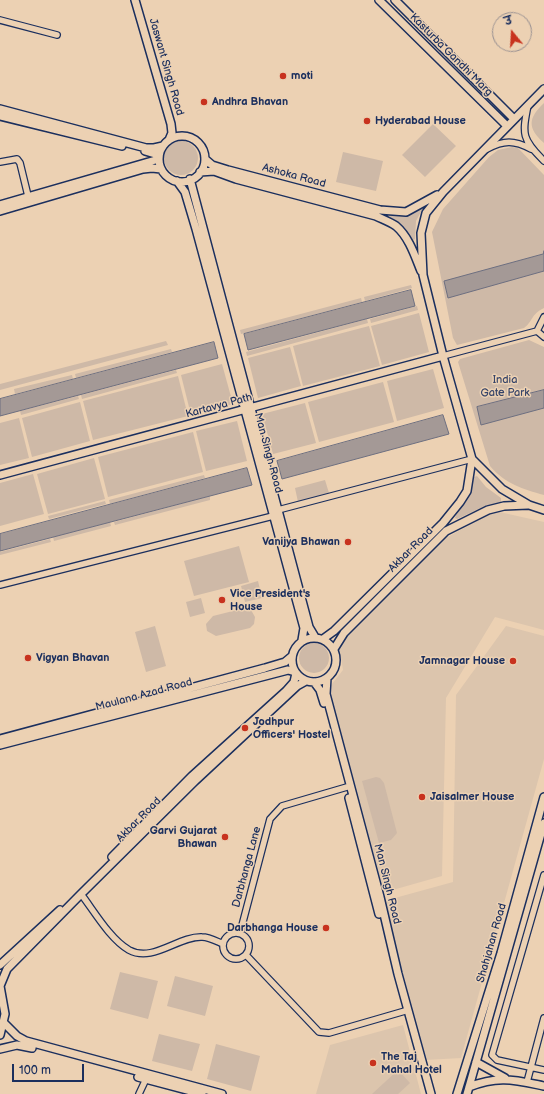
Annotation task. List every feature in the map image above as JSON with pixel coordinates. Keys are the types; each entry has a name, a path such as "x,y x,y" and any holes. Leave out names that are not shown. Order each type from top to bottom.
{"main road":[{"name":"Jaswant Singh Road","path":"135,0 171,124 172,133 169,140"},
{"name":"Jaswant Singh Road","path":"139,0 174,123 182,136"},
{"name":"Kasturba Gandhi Marg","path":"379,0 507,126"},
{"name":"Kasturba Gandhi Marg","path":"395,0 514,119"},
{"path":"423,274 421,233 426,213 443,192 544,89"},
{"path":"0,109 146,148 163,146"},
{"path":"0,116 150,152 159,159"},
{"path":"182,136 193,139 200,144 205,159 200,172 190,179 177,181 166,176 161,169 159,159 163,146 169,140 182,136"},
{"path":"0,211 29,200 159,159"},
{"name":"Ashoka Road","path":"205,159 212,165 228,170 378,213"},
{"path":"0,205 29,200 143,169 161,169"},
{"name":"Ashoka Road","path":"200,172 214,171 236,179 378,213"},
{"name":"Man Singh Road","path":"190,179 248,409 273,516 304,628 302,640"},
{"name":"Man Singh Road","path":"177,181 182,186 188,199 278,510 309,627 315,637"},
{"path":"378,213 406,212 443,192"},
{"path":"378,213 396,226 404,235 410,244 423,274 443,356 472,459 502,489 529,505 544,510"},
{"name":"Kartavya Path","path":"0,475 443,356"},
{"name":"Akbar Road","path":"323,639 334,632 447,518 467,491 472,459"},
{"name":"Akbar Road","path":"334,649 344,633 446,531 488,510 504,506 529,505"},
{"path":"447,518 454,526"},
{"path":"315,637 323,639 334,649 337,662 335,668 326,679 310,682 295,672 291,657 297,645 302,640 315,637"},
{"name":"Maulana Azad Road","path":"0,739 265,668 285,662 291,657"},
{"name":"Maulana Azad Road","path":"0,745 237,682 288,670 295,672"},
{"name":"Akbar Road","path":"0,966 61,909 192,776 286,691 294,682 295,672"},
{"name":"Man Singh Road","path":"326,679 326,694 330,711 380,897 398,974 431,1094"},
{"name":"Man Singh Road","path":"310,682 320,690 323,699 426,1094"},
{"name":"Akbar Road","path":"0,986 7,969 195,781 297,686 310,682"},
{"name":"Shahjahan Road","path":"457,1094 501,953 544,797"},
{"name":"Shahjahan Road","path":"468,1090 544,823"},
{"path":"0,986 5,1014 0,1035"},
{"path":"3,1022 17,1036 26,1041 222,1094"},
{"path":"0,1050 17,1045 25,1045 202,1094"},
{"path":"476,1062 507,1079"},
{"path":"468,1090 485,1080 507,1079 544,1086"}],"street":[{"path":"0,20 57,35"},
{"path":"528,106 524,132 533,150"},
{"path":"483,151 492,146 510,141 519,142 533,150 544,160"},
{"path":"0,162 17,159 20,163 29,200"},
{"path":"443,356 537,330 544,317"},
{"path":"537,330 544,337"},
{"path":"278,510 472,459"},
{"path":"0,585 273,516"},
{"name":"Darbhanga Lane","path":"240,933 270,819 282,806 347,787"},
{"path":"544,875 492,1055 497,1060 544,1070"},
{"path":"81,894 116,940 129,950 148,953 198,937 209,938 223,944"},
{"path":"240,933 248,940 248,950 246,955 236,959 231,958 224,952 223,944 226,937 230,934 240,933"},
{"path":"246,955 319,1032 329,1033 404,1011"},
{"path":"527,1082 544,1018"},
{"path":"139,1094 146,1079"}],"shaded area":[{"path":"544,251 544,271 448,298 444,281 543,254"},
{"path":"411,290 415,306 248,350 244,334"},
{"path":"214,342 218,358 0,416 0,399"},
{"path":"544,390 544,408 481,425 477,407"},
{"path":"443,415 449,434 282,479 277,461"},
{"path":"247,468 252,485 0,551 0,534"},
{"path":"495,511 544,522 544,630 495,617 446,698 442,876 382,893 328,689 343,670 339,645 446,538"},
{"path":"506,626 544,636 544,759 461,1058 425,1060 384,901 453,882 456,695"},
{"path":"403,1025 421,1094 316,1094 330,1045"}],"green space":[{"path":"544,103 544,143 538,138 532,128 532,118"},
{"path":"433,124 456,146 425,177 402,155"},
{"path":"178,141 184,141 193,146 197,152 197,164 193,170 184,175 178,175 169,170 164,161 164,155 169,146"},
{"path":"512,147 518,148 544,175 544,308 534,315 524,328 457,345 453,338 432,232 443,209 489,157 498,150"},
{"path":"343,152 383,161 376,191 336,182"},
{"path":"424,206 416,221 415,239 412,241 401,226 387,214 406,214"},
{"path":"411,285 412,288 365,301 364,297"},
{"path":"361,298 362,302 241,334 240,330"},
{"path":"417,306 418,310 371,323 370,319"},
{"path":"419,313 429,352 382,365 371,326"},
{"path":"367,319 368,323 247,356 246,352"},
{"path":"369,326 380,366 303,386 293,346"},
{"name":"India Gate Park","path":"529,340 544,347 544,495 508,482 490,466 458,362 460,359"},
{"path":"166,341 168,345 0,390 0,384"},
{"path":"290,347 301,386 258,398 248,358"},
{"path":"171,349 172,352 76,378 75,374"},
{"path":"222,364 233,404 191,415 181,375"},
{"path":"433,369 444,408 397,421 387,381"},
{"path":"176,370 177,373 82,399 81,395"},
{"path":"72,375 73,379 15,394 14,389"},
{"path":"178,376 188,416 93,440 83,401"},
{"path":"383,382 394,422 319,442 308,402"},
{"path":"78,396 79,399 21,415 20,411"},
{"path":"80,402 90,441 32,457 22,418"},
{"path":"305,403 316,443 273,454 262,414"},
{"path":"19,418 29,458 0,465 0,423"},
{"path":"237,421 247,461 206,471 196,431"},
{"path":"193,432 203,472 108,497 98,457"},
{"path":"94,458 105,499 48,514 37,474"},
{"path":"33,474 44,514 0,526 0,483"},
{"path":"204,475 205,478 110,504 109,500"},
{"path":"477,476 486,487 501,498 501,503 485,506 457,519 455,518 456,515 471,489 474,477"},
{"path":"325,480 329,493 298,502 295,488"},
{"path":"210,496 210,500 115,525 114,522"},
{"path":"105,501 106,504 49,519 48,516"},
{"path":"110,522 111,526 54,541 53,537"},
{"path":"50,539 51,542 0,555 0,552"},
{"path":"239,546 249,582 194,596 184,561"},
{"path":"258,581 262,598 245,602 241,586"},
{"path":"201,598 205,613 190,617 186,602"},
{"path":"245,608 251,610 255,617 254,624 250,628 216,636 207,631 206,624 213,616"},
{"path":"155,626 166,666 146,672 135,632"},
{"path":"314,643 325,647 329,658 325,669 314,673 303,669 299,658 303,647"},
{"path":"376,777 380,778 384,783 397,833 391,840 379,843 362,781"},
{"path":"120,972 158,981 148,1019 110,1009"},
{"path":"175,976 213,986 205,1016 167,1006"},
{"path":"159,1034 200,1044 192,1071 152,1061"},
{"path":"216,1044 260,1056 251,1091 207,1079"},
{"path":"398,1070 410,1083 398,1094 372,1094"}],"place":[{"name":"moti","path":"283,76"},
{"name":"Andhra Bhavan","path":"204,102"},
{"name":"Hyderabad House","path":"367,121"},
{"name":"Vanijya Bhawan","path":"348,542"},
{"name":"Vice President's House","path":"222,600"},
{"name":"Vigyan Bhavan","path":"28,658"},
{"name":"Jamnagar House","path":"513,661"},
{"name":"Jodhpur Officers' Hostel","path":"245,728"},
{"name":"Jaisalmer House","path":"422,797"},
{"name":"Garvi Gujarat Bhawan","path":"225,837"},
{"name":"Darbhanga House","path":"326,928"},
{"name":"The Taj Mahal Hotel","path":"373,1063"}]}
